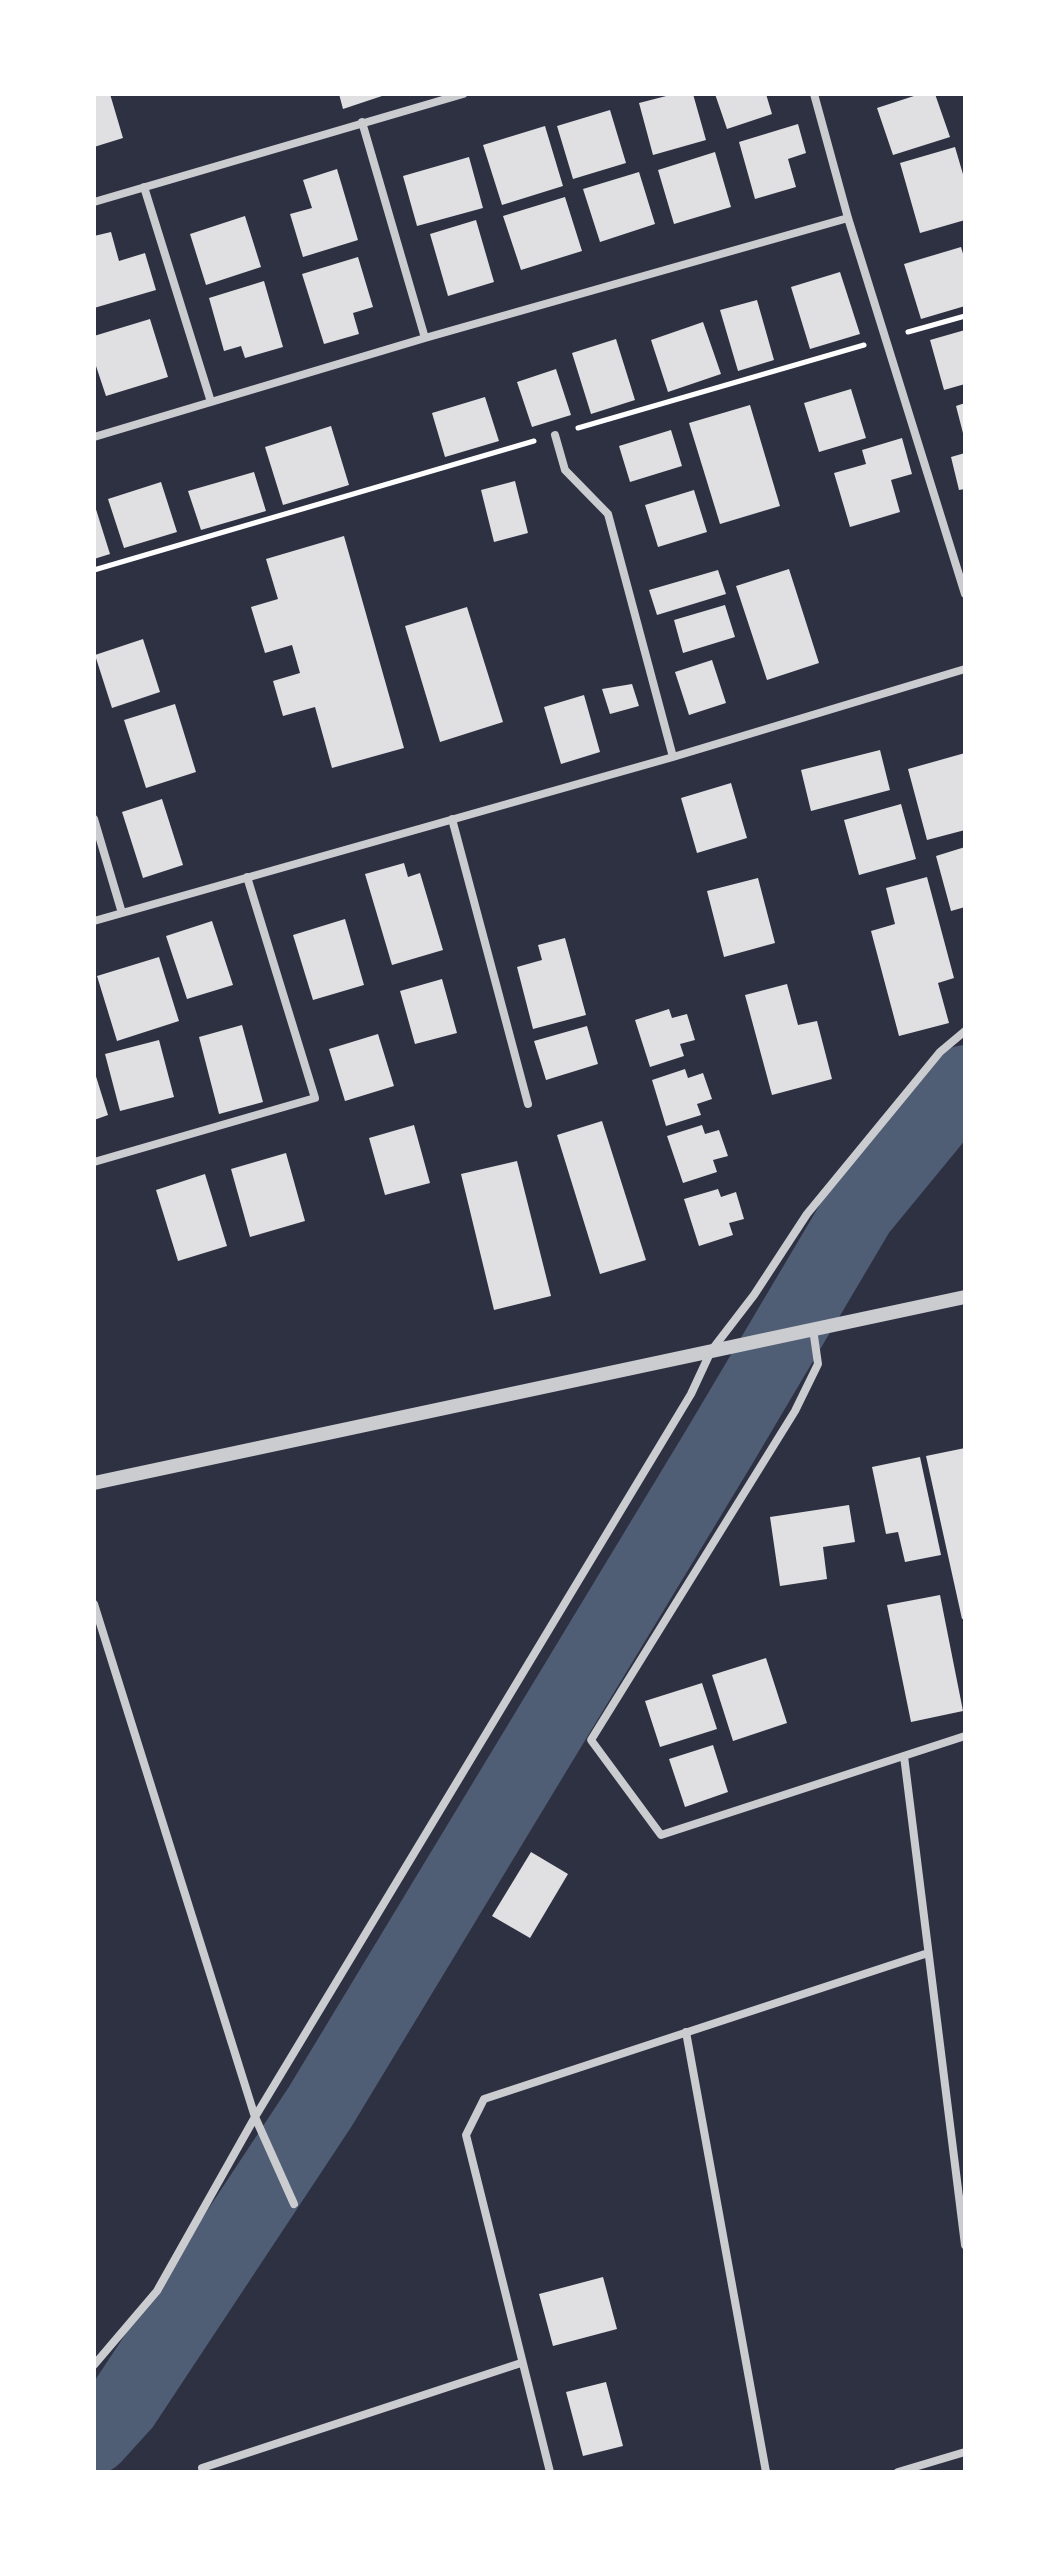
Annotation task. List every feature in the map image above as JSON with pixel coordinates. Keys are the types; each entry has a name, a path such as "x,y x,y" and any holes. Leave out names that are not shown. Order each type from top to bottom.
{"street":[{"path":"94,202 463,94"},
{"path":"814,94 848,218 965,594"},
{"path":"362,122 425,338"},
{"path":"144,187 211,402"},
{"path":"94,437 425,338 848,218"},
{"path":"555,435 565,470 608,514 673,757"},
{"path":"94,921 673,757 965,669"},
{"path":"94,819 122,913"},
{"path":"452,819 528,1104"},
{"path":"94,1162 315,1098 247,877"},
{"path":"94,2365 157,2291 255,2117 683,1408 711,1351 754,1295 807,1214 940,1052 965,1031"},
{"path":"94,1483 965,1297"},
{"path":"813,1329 818,1364 795,1411 591,1740 661,1835 965,1736"},
{"path":"94,1604 255,2117 294,2204"},
{"path":"904,1756 965,2245"},
{"path":"550,2472 466,2135 484,2099 928,1953"},
{"path":"686,2032 766,2472"},
{"path":"203,2472 202,2468 521,2363"},
{"path":"898,2472 965,2452"}],"building":[{"path":"94,94 110,94 123,138 94,147"},
{"path":"339,94 385,94 385,95 343,109"},
{"path":"674,94 693,94 706,140 653,155 639,103"},
{"path":"715,94 766,94 772,114 727,129"},
{"path":"920,94 935,94 950,137 893,155 877,108"},
{"path":"610,110 626,163 573,179 557,126"},
{"path":"798,124 806,153 788,159 796,187 755,199 739,142"},
{"path":"545,126 563,186 502,205 483,145"},
{"path":"955,147 965,181 965,220 920,233 900,163"},
{"path":"715,152 731,207 674,224 658,170"},
{"path":"469,157 483,208 417,226 403,176"},
{"path":"337,169 358,240 303,257 290,214 312,208 303,180"},
{"path":"639,172 655,224 600,242 583,189"},
{"path":"565,197 582,251 521,270 503,216"},
{"path":"245,216 261,267 206,285 190,234"},
{"path":"476,220 494,282 448,296 430,234"},
{"path":"111,232 119,261 145,253 156,290 94,308 94,236"},
{"path":"961,247 965,260 965,306 921,319 904,264"},
{"path":"358,257 373,307 353,313 359,334 324,344 302,274"},
{"path":"840,272 860,334 810,349 791,287"},
{"path":"264,281 283,347 245,358 241,346 224,351 209,298"},
{"path":"757,300 774,360 738,371 720,310"},
{"path":"150,319 168,377 106,396 94,360 94,336"},
{"path":"703,322 721,374 668,392 651,340"},
{"path":"965,330 965,384 944,390 930,340"},
{"path":"616,339 635,400 591,414 572,353"},
{"path":"556,369 571,415 532,427 517,382"},
{"path":"851,389 866,438 819,452 804,403"},
{"path":"485,397 499,441 445,457 432,413"},
{"path":"965,403 965,437 964,437 956,406"},
{"path":"750,405 780,506 720,524 689,423"},
{"path":"331,426 349,485 283,505 265,447"},
{"path":"671,430 682,466 630,482 619,446"},
{"path":"902,438 912,474 891,480 900,512 850,527 834,473 866,464 862,450"},
{"path":"965,453 965,489 959,490 951,457"},
{"path":"254,472 266,511 201,530 188,491"},
{"path":"515,481 528,533 494,542 481,490"},
{"path":"161,482 177,532 124,548 108,499"},
{"path":"694,490 707,532 658,547 645,505"},
{"path":"94,503 110,554 94,559"},
{"path":"344,536 404,748 332,768 315,707 283,716 273,681 300,673 292,645 265,653 251,607 278,599 266,559"},
{"path":"789,569 819,663 767,680 736,586"},
{"path":"718,570 726,594 657,615 649,590"},
{"path":"725,605 735,637 683,653 674,620"},
{"path":"467,607 503,722 440,742 405,626"},
{"path":"143,639 160,692 112,708 95,655"},
{"path":"712,660 726,703 689,715 675,672"},
{"path":"632,684 639,706 610,714 602,689"},
{"path":"584,695 600,752 561,764 544,707"},
{"path":"175,704 196,772 146,788 124,720"},
{"path":"880,750 890,790 811,811 801,770"},
{"path":"965,753 965,830 927,840 908,769"},
{"path":"731,783 747,838 697,853 681,798"},
{"path":"162,799 183,865 143,878 122,812"},
{"path":"901,804 916,859 859,875 844,820"},
{"path":"965,847 965,907 951,911 936,856"},
{"path":"404,863 408,877 420,873 443,950 392,965 365,874"},
{"path":"927,877 954,978 938,983 949,1023 899,1036 871,931 895,924 886,888"},
{"path":"758,878 775,943 724,957 707,891"},
{"path":"345,919 364,985 313,1000 293,935"},
{"path":"212,921 233,985 187,999 166,936"},
{"path":"565,938 586,1015 533,1029 517,967 542,960 538,945"},
{"path":"159,957 179,1021 117,1041 97,976"},
{"path":"442,979 457,1033 415,1044 400,991"},
{"path":"787,984 798,1025 817,1021 832,1079 772,1095 745,995"},
{"path":"669,1009 672,1018 687,1014 695,1040 680,1044 684,1056 650,1067 635,1020"},
{"path":"242,1025 263,1102 219,1114 199,1037"},
{"path":"587,1026 598,1064 546,1080 534,1041"},
{"path":"378,1034 394,1086 345,1101 329,1049"},
{"path":"159,1040 174,1097 120,1111 105,1054"},
{"path":"685,1069 688,1078 703,1073 712,1099 697,1104 701,1115 666,1126 652,1080"},
{"path":"94,1070 108,1115 94,1120"},
{"path":"602,1121 646,1260 600,1274 557,1135"},
{"path":"414,1125 430,1183 385,1195 369,1138"},
{"path":"702,1125 705,1134 719,1130 728,1156 713,1160 717,1172 683,1183 667,1136"},
{"path":"286,1153 305,1221 250,1237 231,1169"},
{"path":"517,1161 551,1296 494,1310 461,1174"},
{"path":"205,1174 227,1246 178,1261 156,1190"},
{"path":"718,1189 721,1197 736,1192 744,1219 729,1223 733,1235 699,1246 684,1199"},
{"path":"965,1448 965,1618 962,1619 926,1456"},
{"path":"920,1457 941,1555 905,1562 898,1532 886,1534 872,1467"},
{"path":"849,1505 855,1542 823,1547 827,1579 780,1586 770,1517"},
{"path":"940,1595 963,1711 911,1722 887,1605"},
{"path":"766,1658 787,1723 733,1741 712,1675"},
{"path":"702,1683 717,1729 660,1747 645,1701"},
{"path":"713,1745 728,1792 685,1807 669,1759"},
{"path":"531,1852 568,1874 530,1938 492,1916"},
{"path":"603,2277 617,2329 553,2346 539,2294"},
{"path":"606,2382 623,2446 583,2456 566,2392"}],"waterway":[{"path":"94,2437 123,2405 320,2107 859,1211 965,1082"}]}
